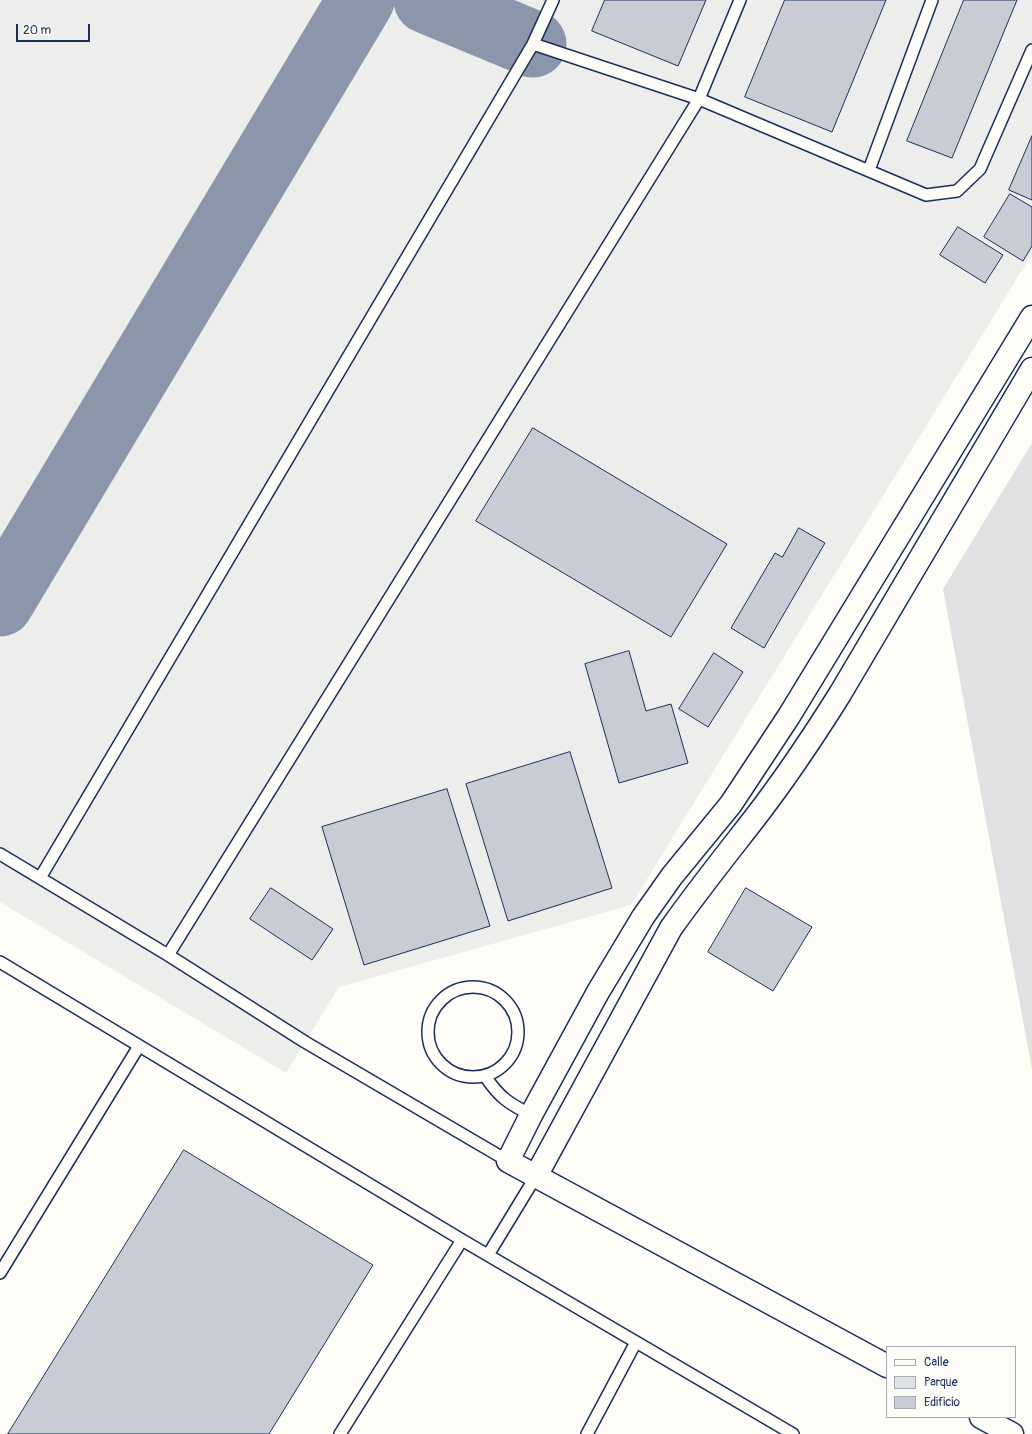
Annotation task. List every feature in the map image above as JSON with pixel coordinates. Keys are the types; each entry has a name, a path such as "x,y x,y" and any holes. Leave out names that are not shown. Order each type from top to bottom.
{"street":[{"path":"886,1365 508,1161 531,1115 598,992 643,917 672,876 730,804 813,677 1032,317"},
{"path":"536,1176 672,928 697,890 754,818 807,746 840,694 1032,369"},
{"path":"730,804 754,818"},
{"path":"983,1418 1012,1434"}],"lane":[{"path":"40,878 533,44 553,0"},
{"path":"168,955 699,99 740,0"},
{"path":"869,170 932,0"},
{"path":"533,44 699,99 926,195 957,191 980,169 1032,50"},
{"path":"0,854 168,955 305,1042 508,1161"},
{"path":"0,962 462,1240 794,1434"},
{"path":"472,986 494,991 510,1005 519,1025 516,1047 505,1065 485,1076 463,1076 444,1067 431,1049 428,1028 435,1007 451,992 472,986"},
{"path":"0,1273 139,1046"},
{"path":"485,1076 494,1090 510,1104 531,1115"},
{"path":"488,1255 536,1176"},
{"path":"340,1434 462,1240"},
{"path":"587,1434 636,1342"}],"shaded area":[{"path":"0,0 1032,0 1032,254 631,905 339,987 286,1073 0,902"}],"green space":[{"path":"462,0 503,0 481,7"},
{"path":"1032,443 1032,1069 943,589"}],"building":[{"path":"605,0 706,0 678,66 592,31"},
{"path":"785,0 886,0 832,132 745,97"},
{"path":"964,0 1017,0 952,158 907,141"},
{"path":"1032,136 1032,200 1009,190"},
{"path":"1010,194 1032,207 1032,246 1023,261 984,237"},
{"path":"958,227 1003,255 985,283 940,255"},
{"path":"533,428 727,544 671,637 476,521"},
{"path":"799,528 825,543 764,648 731,628 775,553 782,557"},
{"path":"629,651 646,711 671,704 688,763 619,783 585,664"},
{"path":"714,653 743,672 708,727 679,709"},
{"path":"570,752 612,888 508,921 466,784"},
{"path":"447,789 490,926 364,965 322,827"},
{"path":"271,888 333,929 312,960 250,919"},
{"path":"746,888 812,927 773,991 708,952"},
{"path":"184,1150 373,1265 269,1434 8,1434"}],"taxiway":[{"path":"0,603 361,0"},
{"path":"427,0 533,44"}]}
